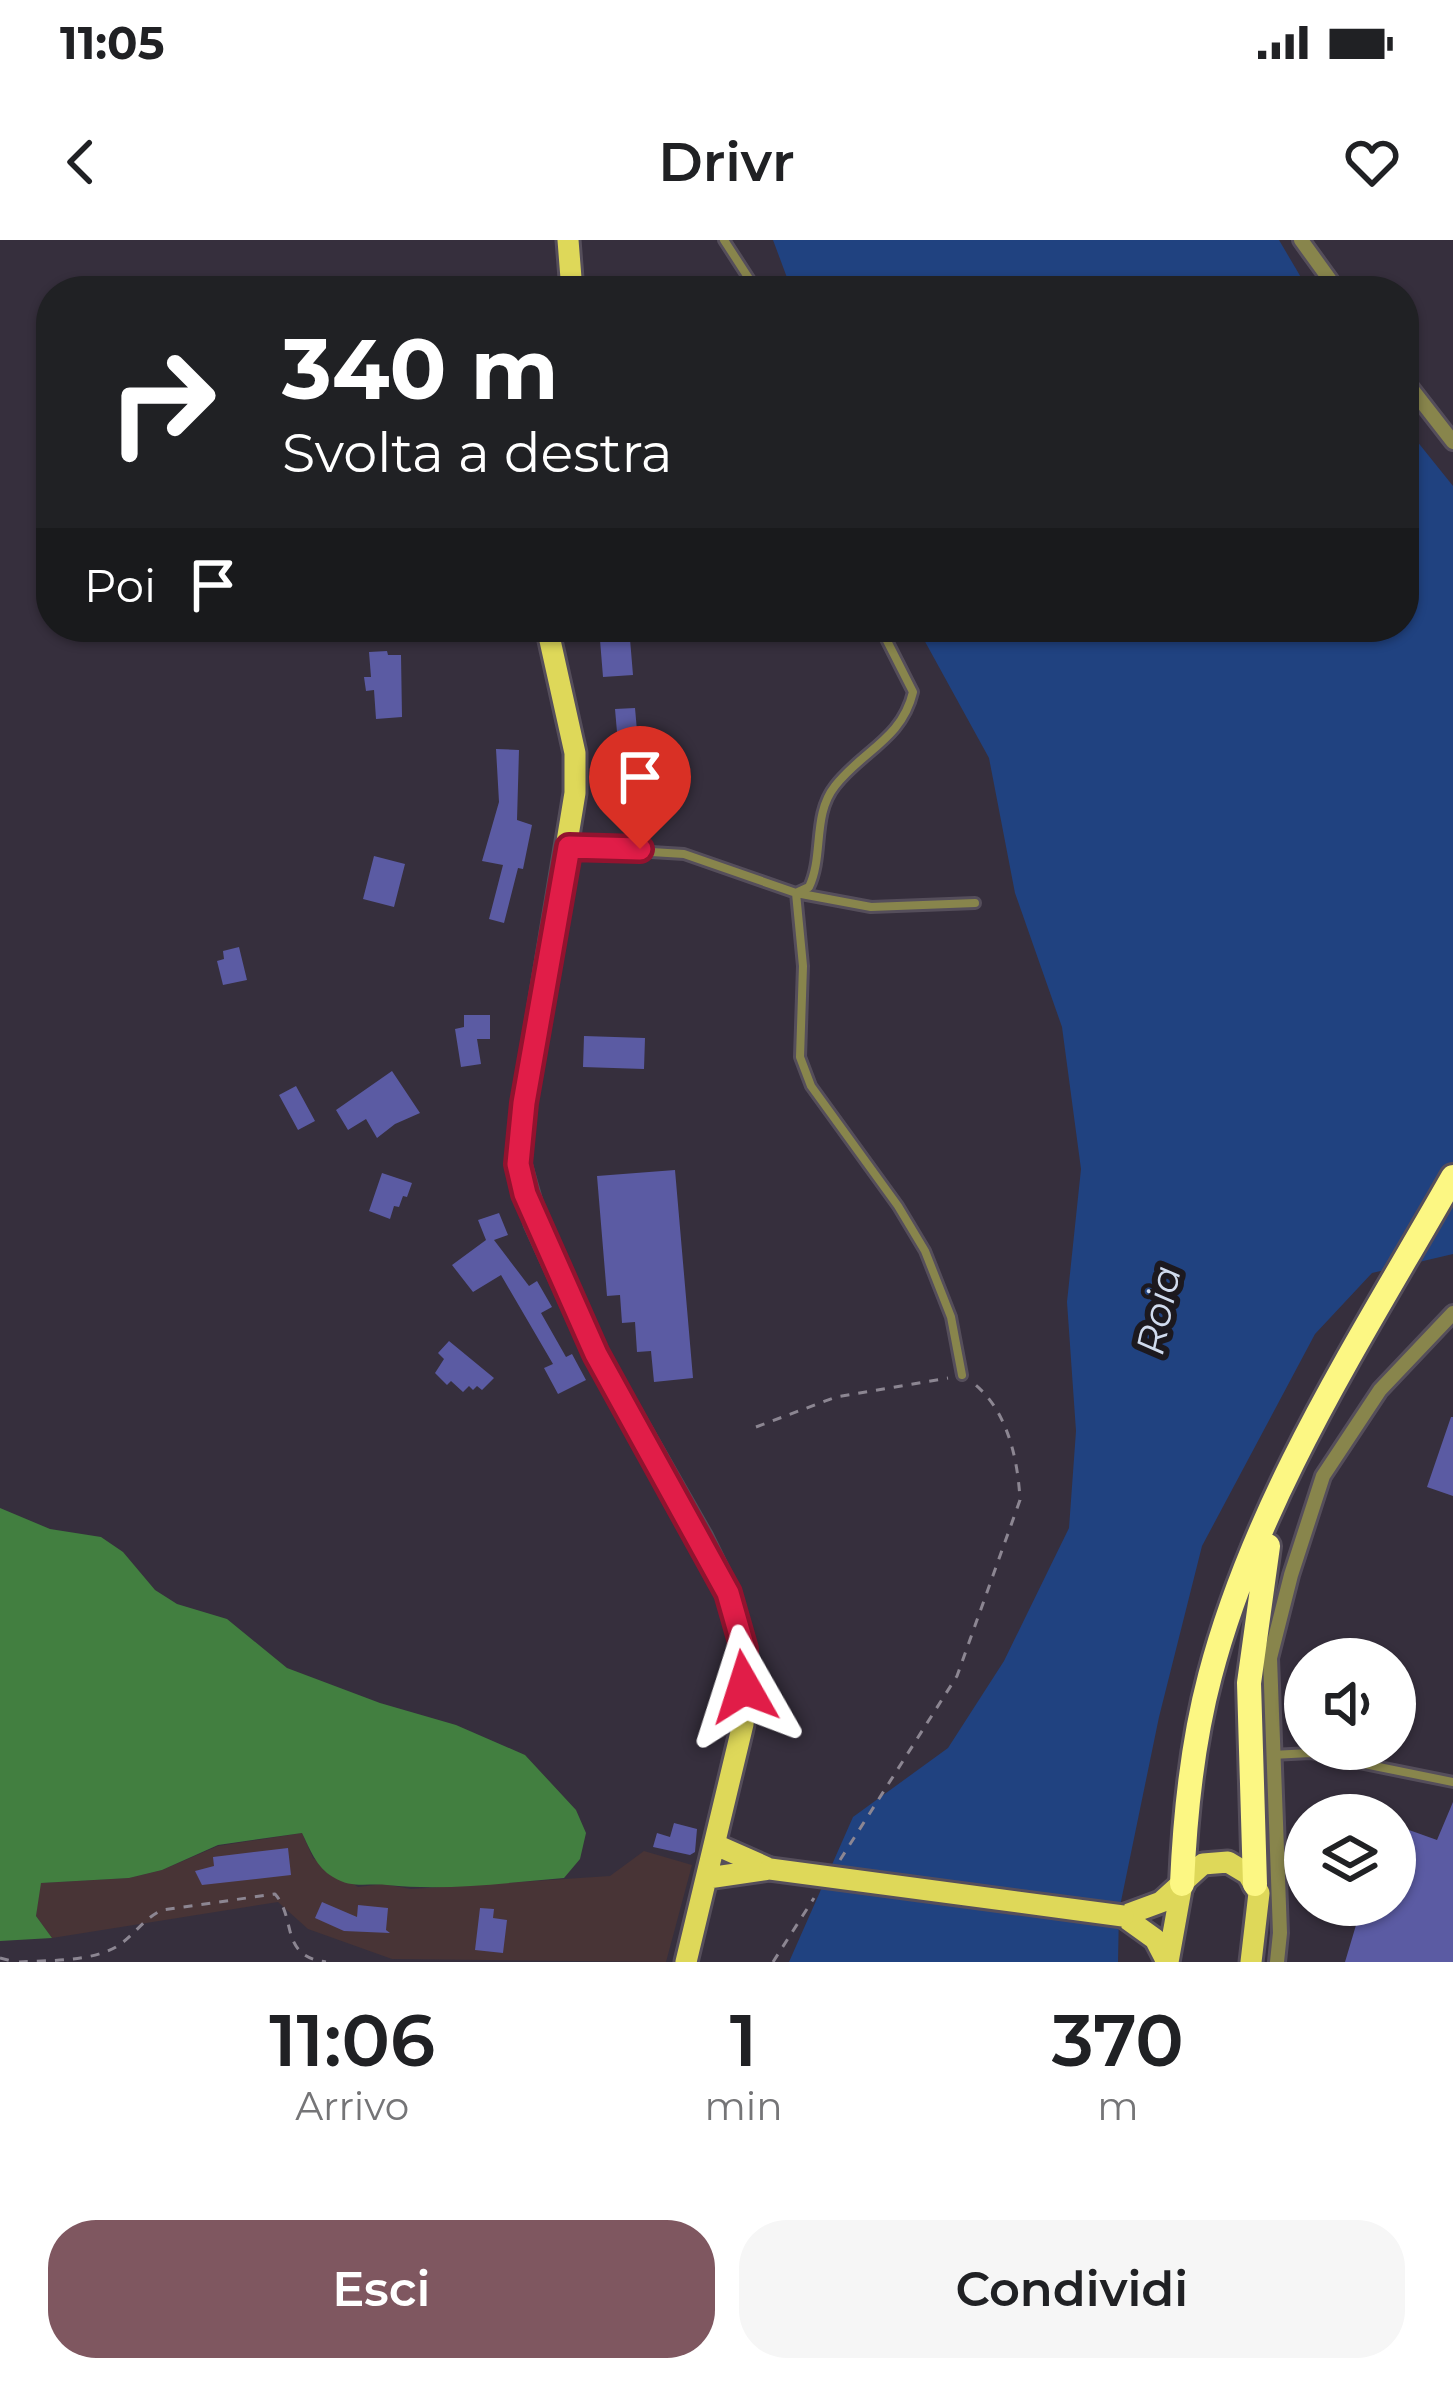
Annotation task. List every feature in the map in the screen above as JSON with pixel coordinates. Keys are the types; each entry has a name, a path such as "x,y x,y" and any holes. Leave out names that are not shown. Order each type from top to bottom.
{"highway":[{"path":"1182,1884 1193,1754 1234,1599 1291,1463 1453,1177"},
{"path":"1256,1884 1249,1683 1257,1606 1277,1498"}],"main road":[{"path":"568,240 571,276"},
{"path":"550,642 575,754 569,847 527,1084 518,1164 536,1223 596,1354 728,1593 744,1649 743,1724 686,1962"},
{"path":"712,1862 1123,1916 1146,1911 1196,1868 1218,1861 1238,1866 1256,1884 1259,1904 1251,1962"},
{"path":"712,1862 770,1869"},
{"path":"1167,1962 1182,1884"},
{"path":"1123,1916 1155,1940 1167,1962"}],"street":[{"path":"1301,240 1328,276"},
{"path":"1419,398 1453,442"},
{"path":"1277,1962 1280,1933 1270,1658 1323,1476 1380,1390 1453,1313"}],"lane":[{"path":"724,240 747,276"},
{"path":"796,893 809,887 818,869 819,833 833,788 888,738 908,712 913,692 888,642"},
{"path":"569,847 684,854 796,893 871,908 975,904"},
{"path":"796,893 803,966 800,1057 811,1086 925,1251 951,1317 962,1375"},
{"path":"1272,1755 1310,1754 1453,1782"}],"path":[{"path":"756,1426 836,1397 962,1375 986,1393 1007,1431 1018,1474 1020,1500 957,1676 841,1858"},
{"path":"0,1958 18,1962 71,1959 112,1950 148,1916 162,1910 275,1894 282,1901 293,1945 312,1960 326,1962"},
{"path":"773,1962 816,1895"}],"shaded area":[{"path":"302,1833 313,1858 358,1887 383,1884 411,1889 610,1876 644,1851 692,1865 666,1962 392,1959 308,1929 278,1902 52,1938 36,1916 40,1883 129,1878 162,1870 218,1846"}],"green space":[{"path":"0,1508 50,1529 101,1537 123,1552 155,1590 177,1604 227,1619 287,1668 456,1725 525,1755 576,1810 586,1833 580,1859 564,1878 454,1887 353,1884 322,1868 302,1833 218,1845 162,1870 129,1878 41,1883 36,1916 52,1938 0,1941"}],"water":[{"path":"773,240 1279,240 1300,276 786,276"},
{"name":"Roia","path":"1419,444 1453,486 1453,1254 1372,1273 1315,1334 1202,1546 1159,1717 1119,1911 1118,1962 789,1962 853,1817 948,1748 1004,1661 1069,1528 1076,1431 1067,1302 1081,1169 1062,1027 1015,893 989,758 925,642 1419,642"}],"building":[{"path":"600,642 630,642 633,675 603,677"},
{"path":"369,652 401,655 402,717 376,719 374,690 366,691 364,677 371,677"},
{"path":"635,708 644,810 624,812 615,709"},
{"path":"496,749 519,750 517,820 532,825 504,923 489,919 503,865 482,861 499,802"},
{"path":"374,856 405,864 394,907 363,899"},
{"path":"239,947 247,980 223,985 217,961 224,959 223,951"},
{"path":"464,1015 490,1015 490,1039 477,1039 481,1064 461,1067 455,1029 464,1027"},
{"path":"584,1036 645,1038 644,1069 583,1067"},
{"path":"392,1071 420,1113 377,1138 366,1119 348,1130 336,1110"},
{"path":"296,1086 315,1121 298,1130 279,1095"},
{"path":"675,1170 693,1378 654,1382 651,1351 637,1352 635,1322 622,1323 620,1295 607,1296 597,1176"},
{"path":"382,1173 412,1183 390,1219 369,1211"},
{"path":"499,1213 508,1235 494,1240 529,1286 537,1281 552,1307 541,1313 566,1357 572,1354 586,1380 558,1394 544,1368 553,1364 501,1275 473,1292 452,1265 486,1240 478,1220"},
{"path":"449,1341 494,1378 482,1390 469,1386 463,1392 435,1373 444,1359 438,1353"},
{"path":"1453,1417 1453,1496 1427,1487"},
{"path":"1453,1802 1453,1962 1345,1962 1356,1926 1416,1926 1416,1832 1437,1840"},
{"path":"674,1823 697,1829 695,1852 653,1847 657,1833 670,1837"},
{"path":"288,1848 291,1875 202,1885 195,1871 214,1866 213,1857"},
{"path":"322,1902 357,1917 358,1905 388,1908 386,1930 390,1933 344,1931 315,1918"},
{"path":"480,1908 494,1909 493,1918 507,1920 503,1953 475,1950"}],"route":[{"path":"640,849 569,847 556,902 518,1164 536,1223 596,1354 728,1593 744,1649 744,1687"}]}
